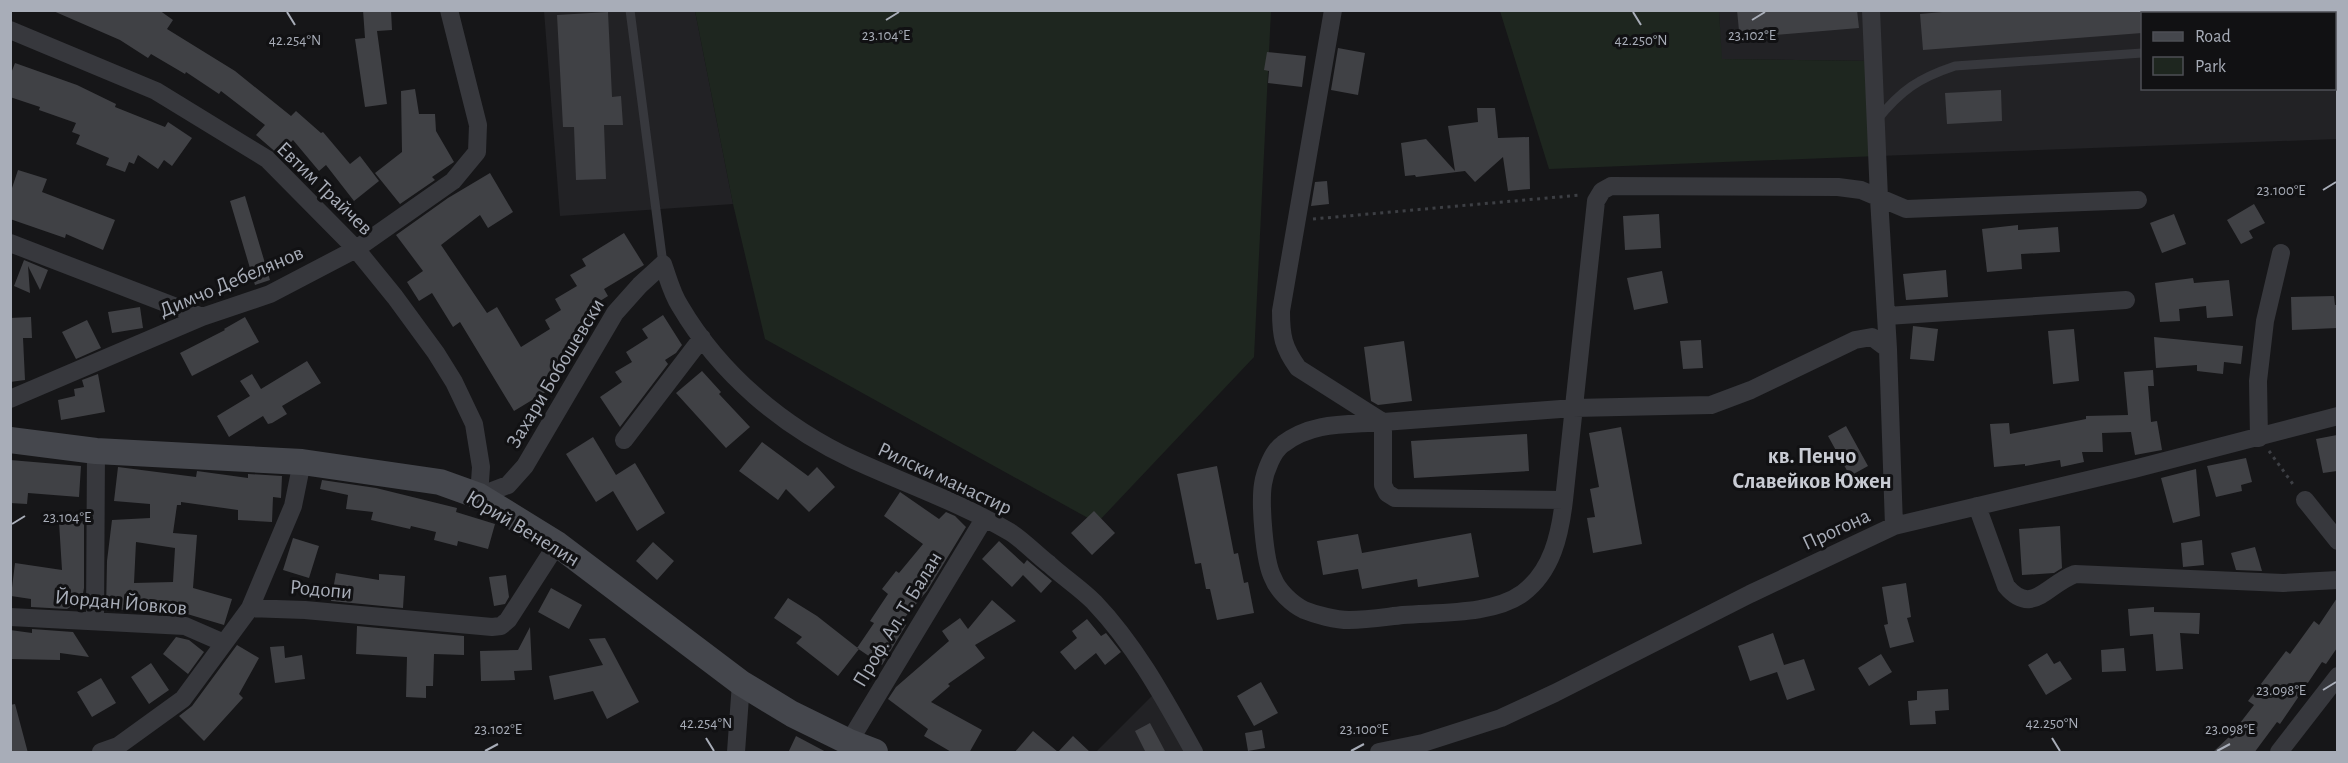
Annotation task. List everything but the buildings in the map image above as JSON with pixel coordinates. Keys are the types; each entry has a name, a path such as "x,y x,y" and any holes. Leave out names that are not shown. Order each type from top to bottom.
{"street":[{"name":"Димчо Дебелянов","path":"10,399 202,317 270,294 356,249 453,181 477,152 478,125 449,10"},
{"path":"1333,10 1281,311 1281,337 1288,355 1298,368 1383,422"},
{"path":"1871,10 1879,198 1887,316 1894,526"},
{"name":"Евтим Трайчев","path":"10,30 156,91 267,159 356,249 402,305 454,382 474,424 481,466 479,496"},
{"path":"1888,349 1872,337 1855,340 1751,390 1711,405 1574,408 1316,427 1281,445 1270,463 1263,484 1265,555 1273,579 1285,596 1305,610 1348,620 1473,609 1505,603 1524,592 1542,574 1560,531 1564,500 1574,408 1596,201 1602,192 1611,186 1838,187 1861,190 1906,209 2138,200"},
{"path":"10,243 202,317"},
{"path":"2259,438 2258,381 2265,321 2281,253"},
{"name":"Рилски манастир","path":"663,264 678,305 702,338 730,372 775,414 810,437 851,459 927,490 1011,533 1093,601 1124,638 1157,687 1194,753"},
{"name":"Захари Бобошевски","path":"479,496 508,485 525,466 615,313 663,264"},
{"path":"1887,316 2126,300"},
{"path":"624,440 702,338"},
{"name":"Прогона","path":"1379,753 1423,743 1501,718 1556,693 1750,594 1894,526 2259,438 2337,416"},
{"path":"1383,422 1383,485 1395,498 1564,500"},
{"name":"Юрий Венелин","path":"10,440 96,451 302,462 440,482 479,496 557,544 741,683 792,714 875,753"},
{"path":"95,620 96,451"},
{"path":"101,753 118,746 183,699 250,608 293,506 302,462"},
{"path":"2305,500 2337,541"},
{"path":"1977,506 2006,586 2015,597 2026,601 2037,598 2061,579 2075,574 2283,583 2337,580"},
{"name":"Проф. Ал. Т. Балан","path":"849,742 984,519"},
{"name":"Родопи","path":"250,608 296,609 501,626 508,620 557,544"},
{"name":"Йордан Йовков","path":"10,617 185,626 224,643"},
{"path":"2279,753 2337,676"},
{"path":"735,753 741,683"}],"lane":[{"path":"630,10 663,264"},
{"path":"1877,120 1894,98 1928,75 1954,66 2141,53"}],"path":[{"path":"1296,221 1586,195 1596,201"},
{"path":"2259,438 2305,500"}],"shaded area":[{"path":"544,11 695,11 733,204 560,216"},
{"path":"1719,11 2337,11 2337,139 1878,156 1874,61 1721,59"},
{"path":"1153,695 1189,752 1096,752"}],"green space":[{"path":"695,11 1271,11 1254,357 1097,523 765,339 733,204"},
{"path":"1500,11 1719,11 1722,59 1874,61 1878,156 1549,169"}],"district":[{"name":"кв. Пенчо Славейков Южен","path":"1812,468"}]}
